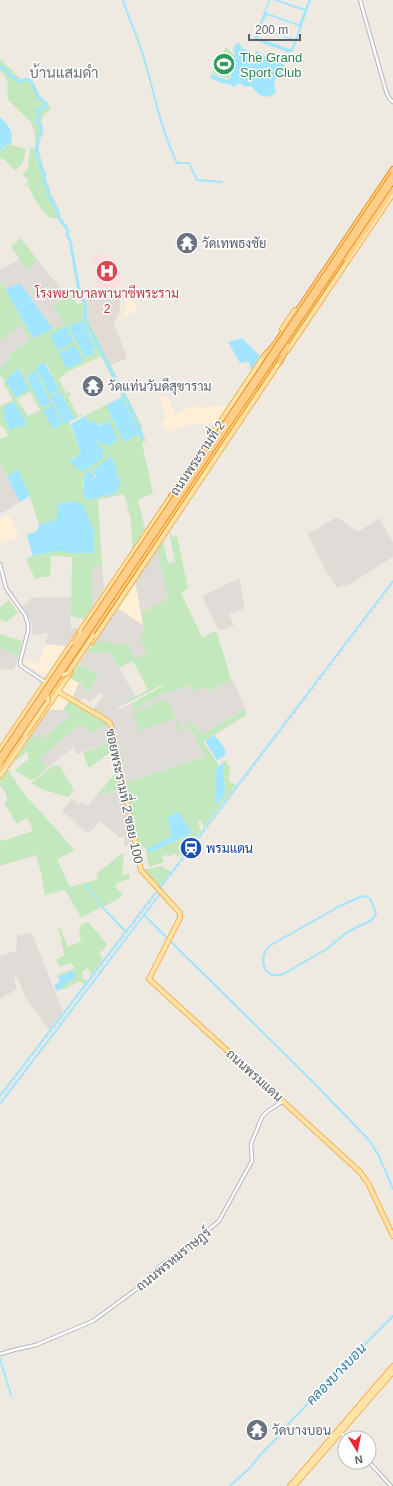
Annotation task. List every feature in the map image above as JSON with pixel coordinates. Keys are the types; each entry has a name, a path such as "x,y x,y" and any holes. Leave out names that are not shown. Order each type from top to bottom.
{"highway":[{"path":"265,356 296,313 393,167"},
{"path":"0,757 393,175"},
{"name":"ถนนพระรามที่ 2","path":"0,757 393,175"},
{"path":"0,763 393,181"},
{"name":"ถนนพระรามที่ 2","path":"1,773 193,483 278,361 393,185"},
{"path":"278,361 393,189"},
{"path":"316,283 319,281 323,282 326,285 326,289"},
{"path":"271,356 277,341"},
{"path":"172,496 188,479"},
{"path":"183,504 193,483"}],"main road":[{"name":"ถนนพระรามที่ 2","path":"0,750 393,167"},
{"name":"ถนนพระรามที่ 2","path":"1,773 125,593 278,361 393,194"},
{"path":"108,590 58,667 61,674 64,675 68,673 118,599 125,593"},
{"name":"ซอยพระรามที่ 2 ซอย 100","path":"57,691 108,721 111,725 141,870 181,915"},
{"path":"0,753 39,696 41,694 46,695 48,701 1,773"},
{"name":"ถนนพรมแดน","path":"181,915 148,979 360,1172 368,1183 393,1236"},
{"path":"290,1486 393,1366"},
{"path":"342,1430 393,1372"},
{"path":"294,1486 337,1436"}],"street":[{"path":"360,0 386,92 393,102"},
{"path":"0,564 6,588 24,615 28,624 28,631 21,658 21,666 45,682"},
{"name":"ถนนพรหมราษฎร์","path":"0,1354 36,1345 93,1321 138,1288 161,1265 219,1221 252,1161 251,1144 262,1116 283,1101"},
{"path":"376,1470 391,1486"}],"shaded area":[{"name":"โรงพยาบาลพานาซีพระราม 2","path":"92,254 107,255 115,261 120,276 119,295 99,297"},
{"path":"19,259 27,269 38,261 67,296 52,305 65,324 53,329 20,283 5,289 0,281 0,269"},
{"path":"130,290 137,311 121,318 126,311 125,292"},
{"path":"119,295 120,311 114,323 127,358 111,365 88,319 86,300"},
{"path":"20,324 30,339 8,356 11,359 0,368 0,340"},
{"path":"167,395 175,415 196,405 197,408 229,405 217,423 192,424 166,431 162,421 167,419 159,398"},
{"path":"0,464 20,502 0,514"},
{"path":"9,515 19,536 0,544 0,518"},
{"path":"337,517 358,532 379,518 393,542 393,557 347,586 343,585 337,588 324,568 308,534"},
{"path":"157,549 168,599 141,613 135,580"},
{"path":"102,565 104,590 92,608 92,569 95,566"},
{"path":"239,578 245,608 229,614 234,626 219,631 202,596"},
{"path":"135,580 141,613 143,625 117,608"},
{"path":"71,597 71,628 79,628 66,646 45,644 49,632 34,635 32,633 32,623 23,607 31,598"},
{"path":"117,608 143,625 144,634 139,636 148,653 135,660 95,641"},
{"path":"45,644 66,646 45,676 25,664 25,660 38,664"},
{"path":"0,648 18,657 15,668 12,670 0,668"},
{"path":"87,652 110,653 136,697 125,702 125,704 118,708 118,710 132,703 135,709 165,692 171,692 187,686 191,687 195,691 207,687 210,691 231,681 234,681 245,709 200,735 193,722 181,728 175,719 179,732 189,726 206,756 125,783 111,720 93,709 104,696 99,693 90,702 83,698 78,701 72,698 79,683 83,685 88,692 98,673 78,665","holes":["166,699 175,719 140,730"]},
{"path":"70,678 79,683 72,698 61,692"},
{"path":"59,694 69,701 63,710 48,710"},
{"path":"48,710 63,710 71,715 42,739 32,734"},
{"path":"109,724 111,734 104,744 77,754 73,748 48,767 39,759 79,725 90,730"},
{"path":"123,790 134,845 124,846 124,836 120,838 100,821 88,834 62,811 72,798 79,804 82,802 88,806 97,795"},
{"path":"32,933 63,1012 49,1030 25,997 17,976 14,977 17,989 0,999 0,956 16,951 17,936"}],"green space":[{"name":"The Grand Sport Club","path":"226,47 234,55 229,79 212,73"},
{"path":"0,59 21,79 28,78 35,85 40,96 47,102 51,109 42,117 44,135 36,139 48,187 61,214 58,218 48,216 38,203 28,185 24,185 29,181 23,175 28,168 30,148 35,148 35,134 31,122 8,100 8,85 6,78 0,71"},
{"path":"8,143 26,149 23,163 15,171 3,158 0,160 0,151"},
{"path":"21,238 38,261 27,270 11,246"},
{"path":"0,281 33,338 65,324 52,305 70,295 78,305 86,300 88,319 123,390 119,392 101,356 64,373 65,375 59,378 66,393 70,392 71,395 68,397 78,416 83,415 75,419 60,391 51,396 64,423 69,421 81,454 70,459 72,464 95,441 110,446 109,420 102,424 89,423 85,416 106,405 123,441 139,434 120,394 125,392 142,426 142,432 146,441 142,443 153,493 138,500 145,529 132,549 131,519 124,494 98,500 102,565 95,566 92,569 92,608 84,619 71,616 72,557 51,556 50,577 35,579 26,559 42,553 56,551 94,553 94,531 72,501 57,504 57,519 39,525 30,496 18,470 7,477 0,464 0,439 8,436 3,426 0,426 0,406 13,400 3,383 5,381 0,375 0,368 10,359 8,356 30,339 20,325 0,340","holes":["82,321 96,349 85,357 69,327","42,362 45,362 59,389 35,368","18,368 28,385 5,381","35,371 51,403 42,408 27,377","30,392 40,410 28,416 17,399","94,469 116,493 94,499 84,494 83,479 92,470 95,478"]},
{"path":"170,530 172,537 177,536 188,588 181,593 202,637 216,631 231,681 209,691 207,687 195,691 191,687 187,686 171,692 165,692 135,709 132,703 163,686 164,684 125,704 125,702 148,690 133,661 119,668 110,653 87,652 95,641 128,645 135,659 147,653 139,636 144,633 141,613 168,599 157,549 163,541 168,563 175,562"},
{"path":"9,600 18,613 6,622 0,619 0,607"},
{"path":"0,634 22,641 18,657 0,648"},
{"path":"78,665 98,673 94,684 88,692 83,685 70,678"},
{"path":"166,699 181,728 192,722 201,735 245,709 246,715 203,742 219,765 216,769 218,804 225,793 223,762 227,760 227,765 230,765 229,782 236,785 204,827 201,820 198,822 201,831 185,852 182,849 179,851 181,854 177,857 175,853 168,857 166,854 162,857 164,862 149,867 145,847 139,847 125,783 206,756 189,726 179,732 174,719 140,731 133,712","holes":["178,812 192,833 152,852 149,851 160,842 171,836 168,820"]},
{"path":"69,701 109,724 93,732 90,732 79,725 39,759 48,767 33,779 26,778 15,770 29,758 27,756 29,754 27,752 13,763 32,734 42,739 71,715 63,710"},
{"path":"111,734 115,749 89,768 83,753 104,744"},
{"path":"54,765 56,767 59,765 74,790 68,797 44,790 31,783"},
{"path":"8,770 25,795 74,849 70,853 57,859 70,887 99,879 96,874 124,852 122,875 129,874 130,879 118,882 115,887 123,895 109,904 81,917 65,890 45,895 36,855 0,866 0,838 1,841 33,831 27,817 17,824 4,803 7,798 0,785 0,780"},
{"path":"118,770 123,789 97,795"},
{"path":"162,866 171,872 159,888 143,870"},
{"path":"82,922 83,924 88,922 107,944 103,951 99,952 103,959 91,975 88,968 82,971 83,978 87,981 84,985 79,981 65,989 60,989 76,976 72,971 58,977 57,975 75,968 71,963 59,967 56,959 64,956 63,947 60,942 62,940 58,929 60,928 68,947 81,941 79,932"}],"water":[{"path":"269,0 271,0 266,11 267,13 299,24 304,11 273,0 278,0 305,9 309,0 311,0 293,51 290,53 260,42 254,38","holes":["267,15 299,26 296,38 294,39 262,28 261,26","260,30 294,40 292,48 290,49 258,38"]},
{"path":"239,43 243,49 249,51 250,58 253,57 257,51 266,57 277,58 283,62 284,67 282,74 274,82 276,93 267,97 260,95 250,86 244,87 240,83 233,87 230,84 221,83 210,77 212,74 227,80 231,78 232,60 235,53 233,50 234,46"},
{"path":"0,117 8,126 12,139 11,144 8,143 7,146 4,146 0,151"},
{"path":"20,283 53,329 33,338 5,289"},
{"path":"82,321 96,349 92,350 94,354 85,357 69,327"},
{"path":"66,326 74,342 58,351 50,335"},
{"path":"242,338 260,356 251,370 249,362 240,363 228,342"},
{"path":"75,345 83,361 67,369 60,356 60,353"},
{"path":"43,362 59,389 50,395 35,368"},
{"path":"18,368 29,390 16,397 5,381"},
{"path":"35,371 51,403 42,408 27,377"},
{"path":"60,391 75,419 64,423 50,397"},
{"path":"122,397 139,434 126,441 123,441 106,405"},
{"path":"14,402 27,424 10,430 3,415 6,414 3,407"},
{"path":"53,405 63,424 53,429 43,411"},
{"path":"85,416 89,422 94,421 98,425 104,424 109,420 118,440 110,446 96,441 103,451 103,458 82,472 72,464 70,460 81,454 71,424"},
{"path":"111,456 121,487 117,489 116,493 88,500 84,498 84,475 92,470 94,478 96,478 94,469"},
{"path":"18,469 30,496 20,502 7,477"},
{"path":"72,501 83,504 94,531 94,553 72,554 58,551 33,556 27,535 37,531 39,525 57,519 57,504"},
{"path":"214,735 224,747 226,752 223,757 217,760 205,741"},
{"path":"223,762 225,793 218,804 216,803 216,769"},
{"path":"178,812 192,833 152,852 149,851 148,848 171,836 168,820 170,815"},
{"path":"72,971 76,976 56,991 54,985 60,982 58,977"}],"waterway":[{"path":"123,0 143,55 166,136 177,163 189,163 197,180 222,182"},
{"path":"0,68 3,67 10,75 20,82 26,79 31,81 38,97 46,103 44,108 38,109 40,117 37,121 42,127 37,155 41,163 41,169 45,173 43,180 48,188 48,196 54,204 60,219 68,231 67,235 70,240 80,296 85,305 86,322 130,407 143,439"},
{"path":"159,889 393,581"},
{"path":"86,884 104,909 126,932"},
{"path":"0,1096 157,891"},
{"path":"0,1104 160,894"},
{"path":"365,896 370,899 376,913 370,921 347,932 328,948 281,975 272,975 265,969 263,960 265,952 271,945 340,906 365,896"},
{"path":"144,915 315,1084 369,1140 379,1156 393,1189"},
{"name":"คลองบางบอน","path":"230,1486 250,1468 260,1455 327,1382 393,1316"},
{"path":"0,1359 11,1395"}],"railway":[{"path":"0,1099 393,585"}],"place":[{"name":"The Grand Sport Club","path":"224,64"},
{"name":"วัดเทพธงชัย","path":"187,243"},
{"name":"โรงพยาบาลพานาซีพระราม 2","path":"107,271"},
{"name":"วัดแท่นวันดีสุขาราม","path":"93,386"},
{"name":"พรมแดน","path":"191,848"},
{"name":"วัดบางบอน","path":"257,1430"}],"district":[{"name":"บ้านแสมดำ","path":"64,73"}]}
